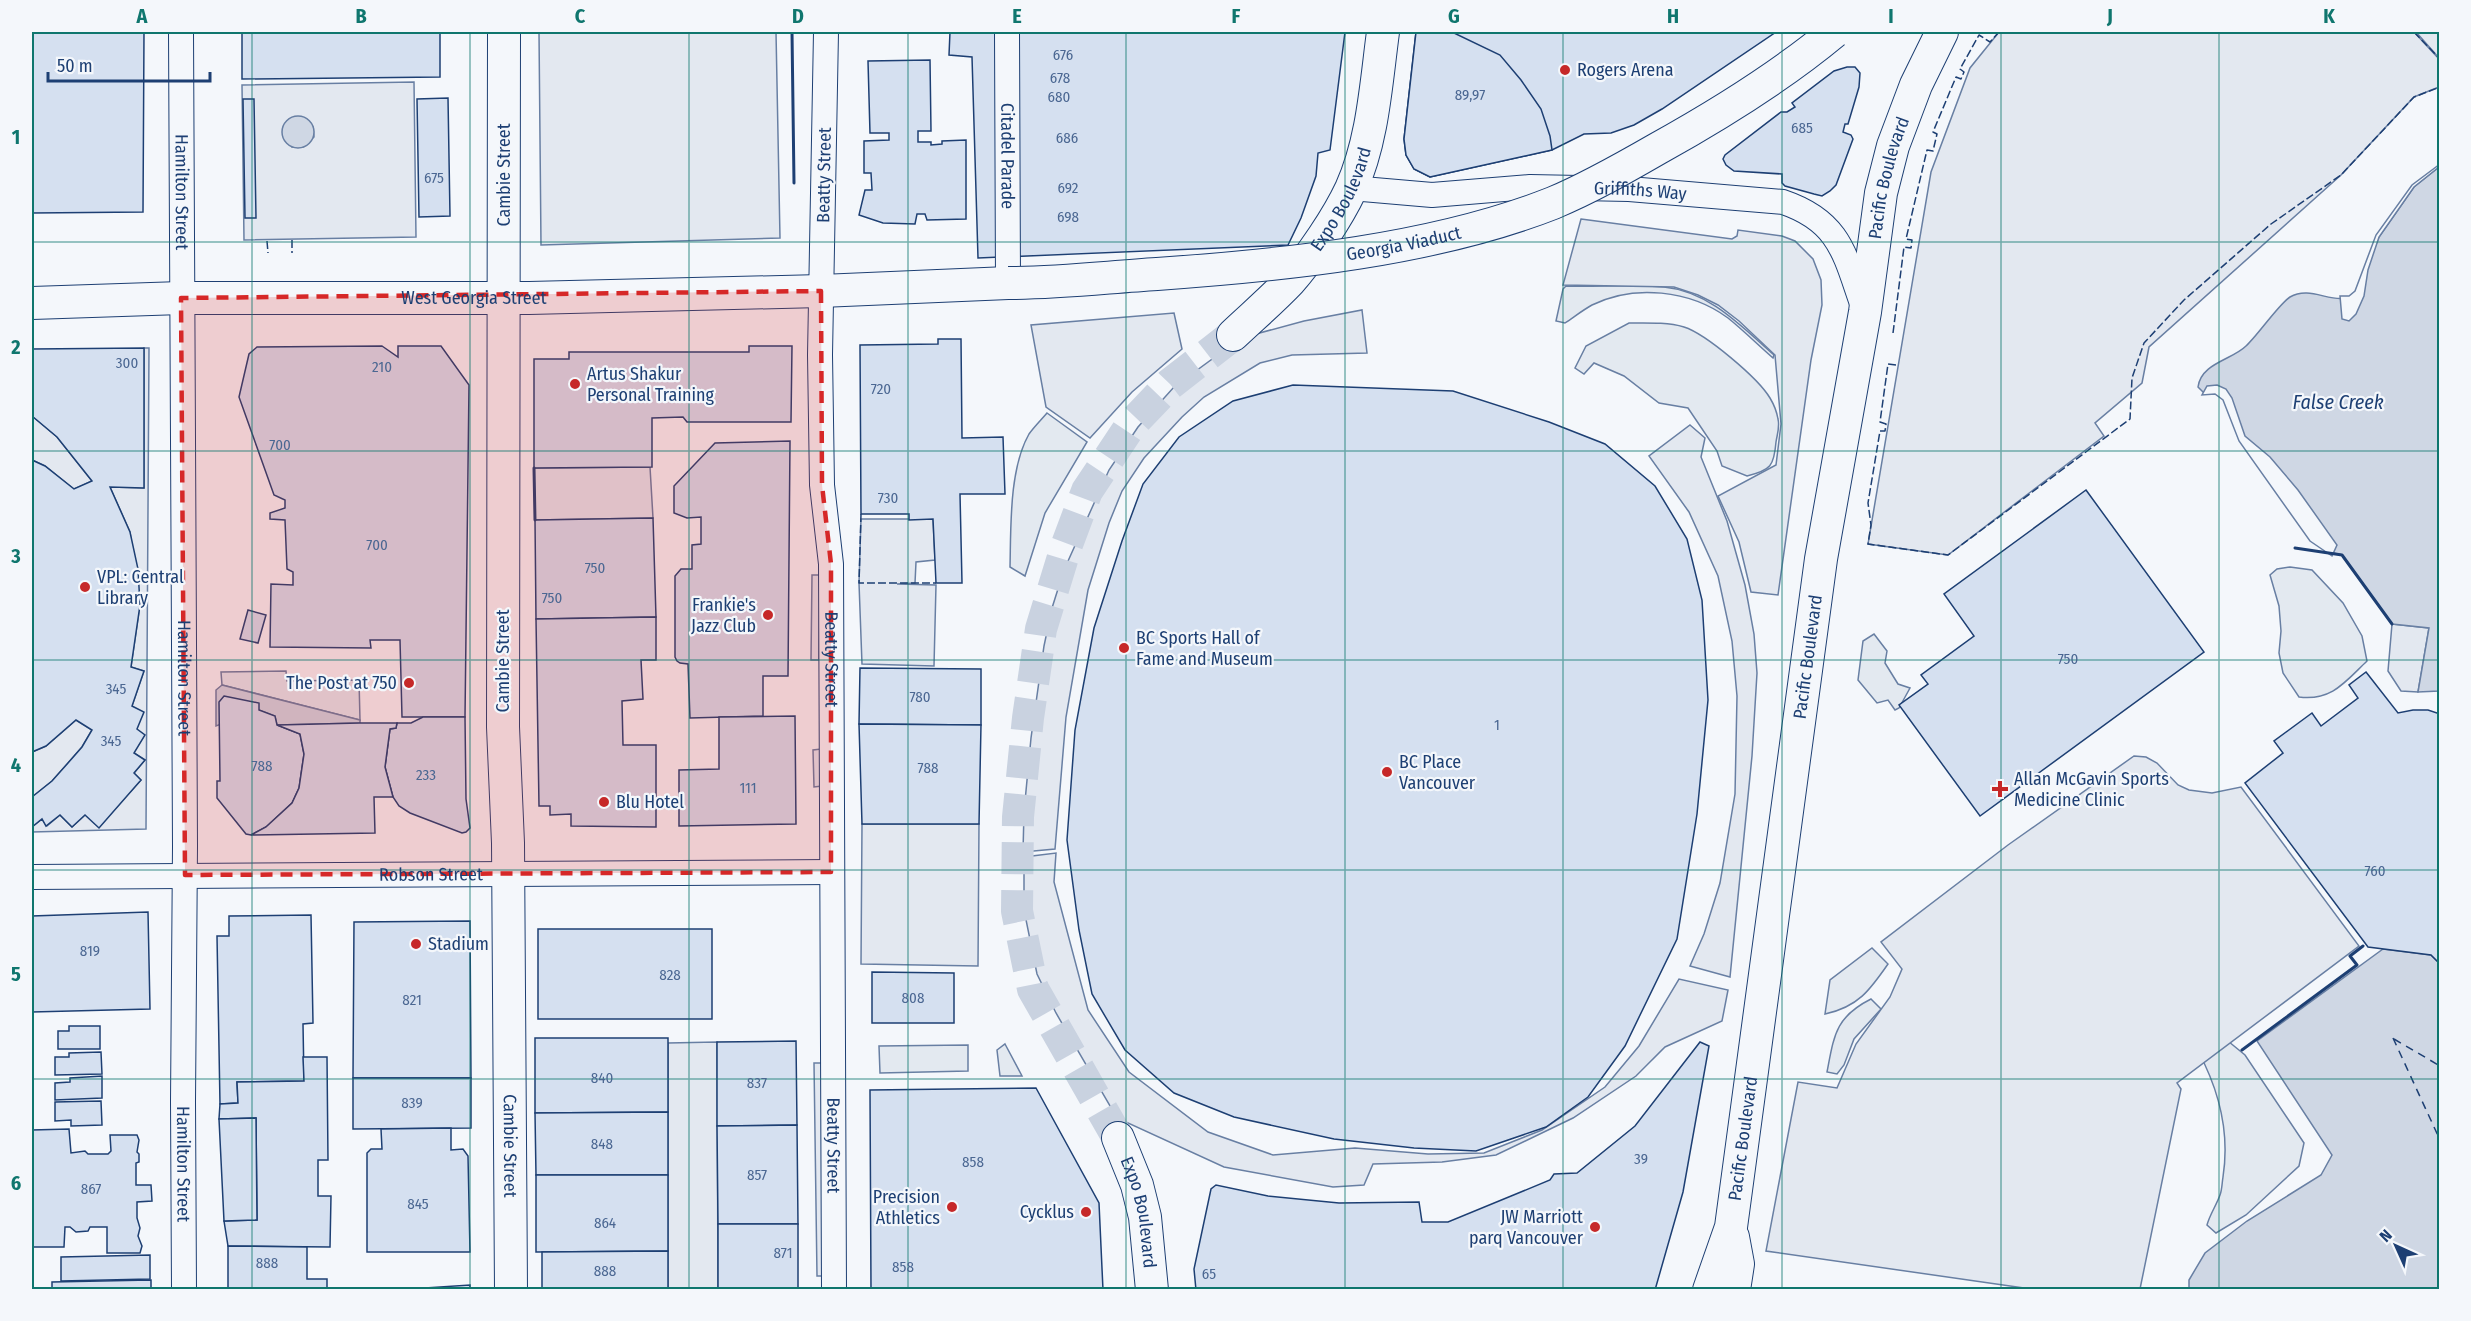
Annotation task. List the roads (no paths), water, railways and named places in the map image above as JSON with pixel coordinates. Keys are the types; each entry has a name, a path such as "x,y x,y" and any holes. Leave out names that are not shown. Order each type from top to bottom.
{"main road":[{"name":"Cambie Street","path":"504,32 503,727 507,873 511,1290"},
{"name":"Expo Boulevard","path":"1233,335 1290,280 1335,218 1351,188 1371,119 1383,32"},
{"name":"Georgia Viaduct","path":"918,287 1008,270 1228,269 1368,250 1470,229 1553,203 1613,174 1728,109 1806,55 1834,32"},
{"name":"Pacific Boulevard","path":"1709,1290 1731,1227 1821,559 1865,312 1881,193 1893,146 1916,85 1942,32"},
{"name":"West Georgia Street","path":"32,303 181,298 504,298 918,287"},
{"name":"Expo Boulevard","path":"1118,1138 1137,1185 1145,1217 1152,1290"},
{"path":"1731,1227 1738,1264 1734,1290"}],"street":[{"name":"Hamilton Street","path":"181,32 185,875 184,1290"},
{"name":"Beatty Street","path":"826,32 821,291 822,484 831,564 834,1290"},
{"name":"Citadel Parade","path":"1007,32 1008,270"},
{"name":"Griffiths Way","path":"1351,188 1432,195 1530,187 1629,189 1784,202 1803,209 1822,222 1840,245 1865,312"},
{"name":"Robson Street","path":"32,877 831,872"}],"water":[{"path":"298,116 309,121 314,132 309,143 298,148 287,143 282,132 287,121"},
{"name":"False Creek","path":"2439,167 2439,691 2418,692 2429,628 2392,624 2342,555 2329,552 2242,439 2225,398 2216,391 2203,392 2198,387 2205,372 2246,346 2290,297 2307,293 2341,299 2357,293 2379,237 2414,187"},
{"path":"222,685 360,720 360,723 277,725 275,716 259,710 216,726 216,690"},
{"path":"2383,949 2431,955 2440,964 2439,1289 2189,1290 2189,1280 2205,1253 2247,1221 2321,1175 2332,1155 2257,1041"}],"tunnel":[{"path":"1118,1138 1033,989 1017,911 1018,817 1028,718 1041,629 1066,547 1087,491 1131,425 1170,384 1233,335"}],"place":[{"name":"Rogers Arena","path":"1565,70"},
{"name":"Artus Shakur Personal Training","path":"575,384"},
{"name":"VPL: Central Library","path":"85,587"},
{"name":"Frankie's Jazz Club","path":"768,615"},
{"name":"BC Sports Hall of Fame and Museum","path":"1124,648"},
{"name":"The Post at 750","path":"409,683"},
{"name":"BC Place Vancouver","path":"1387,772"},
{"name":"Allan McGavin Sports Medicine Clinic","path":"2000,789"},
{"name":"Blu Hotel","path":"604,802"},
{"name":"Stadium","path":"416,944"},
{"name":"Precision Athletics","path":"952,1207"},
{"name":"Cycklus","path":"1086,1212"},
{"name":"JW Marriott parq Vancouver","path":"1595,1227"}]}
